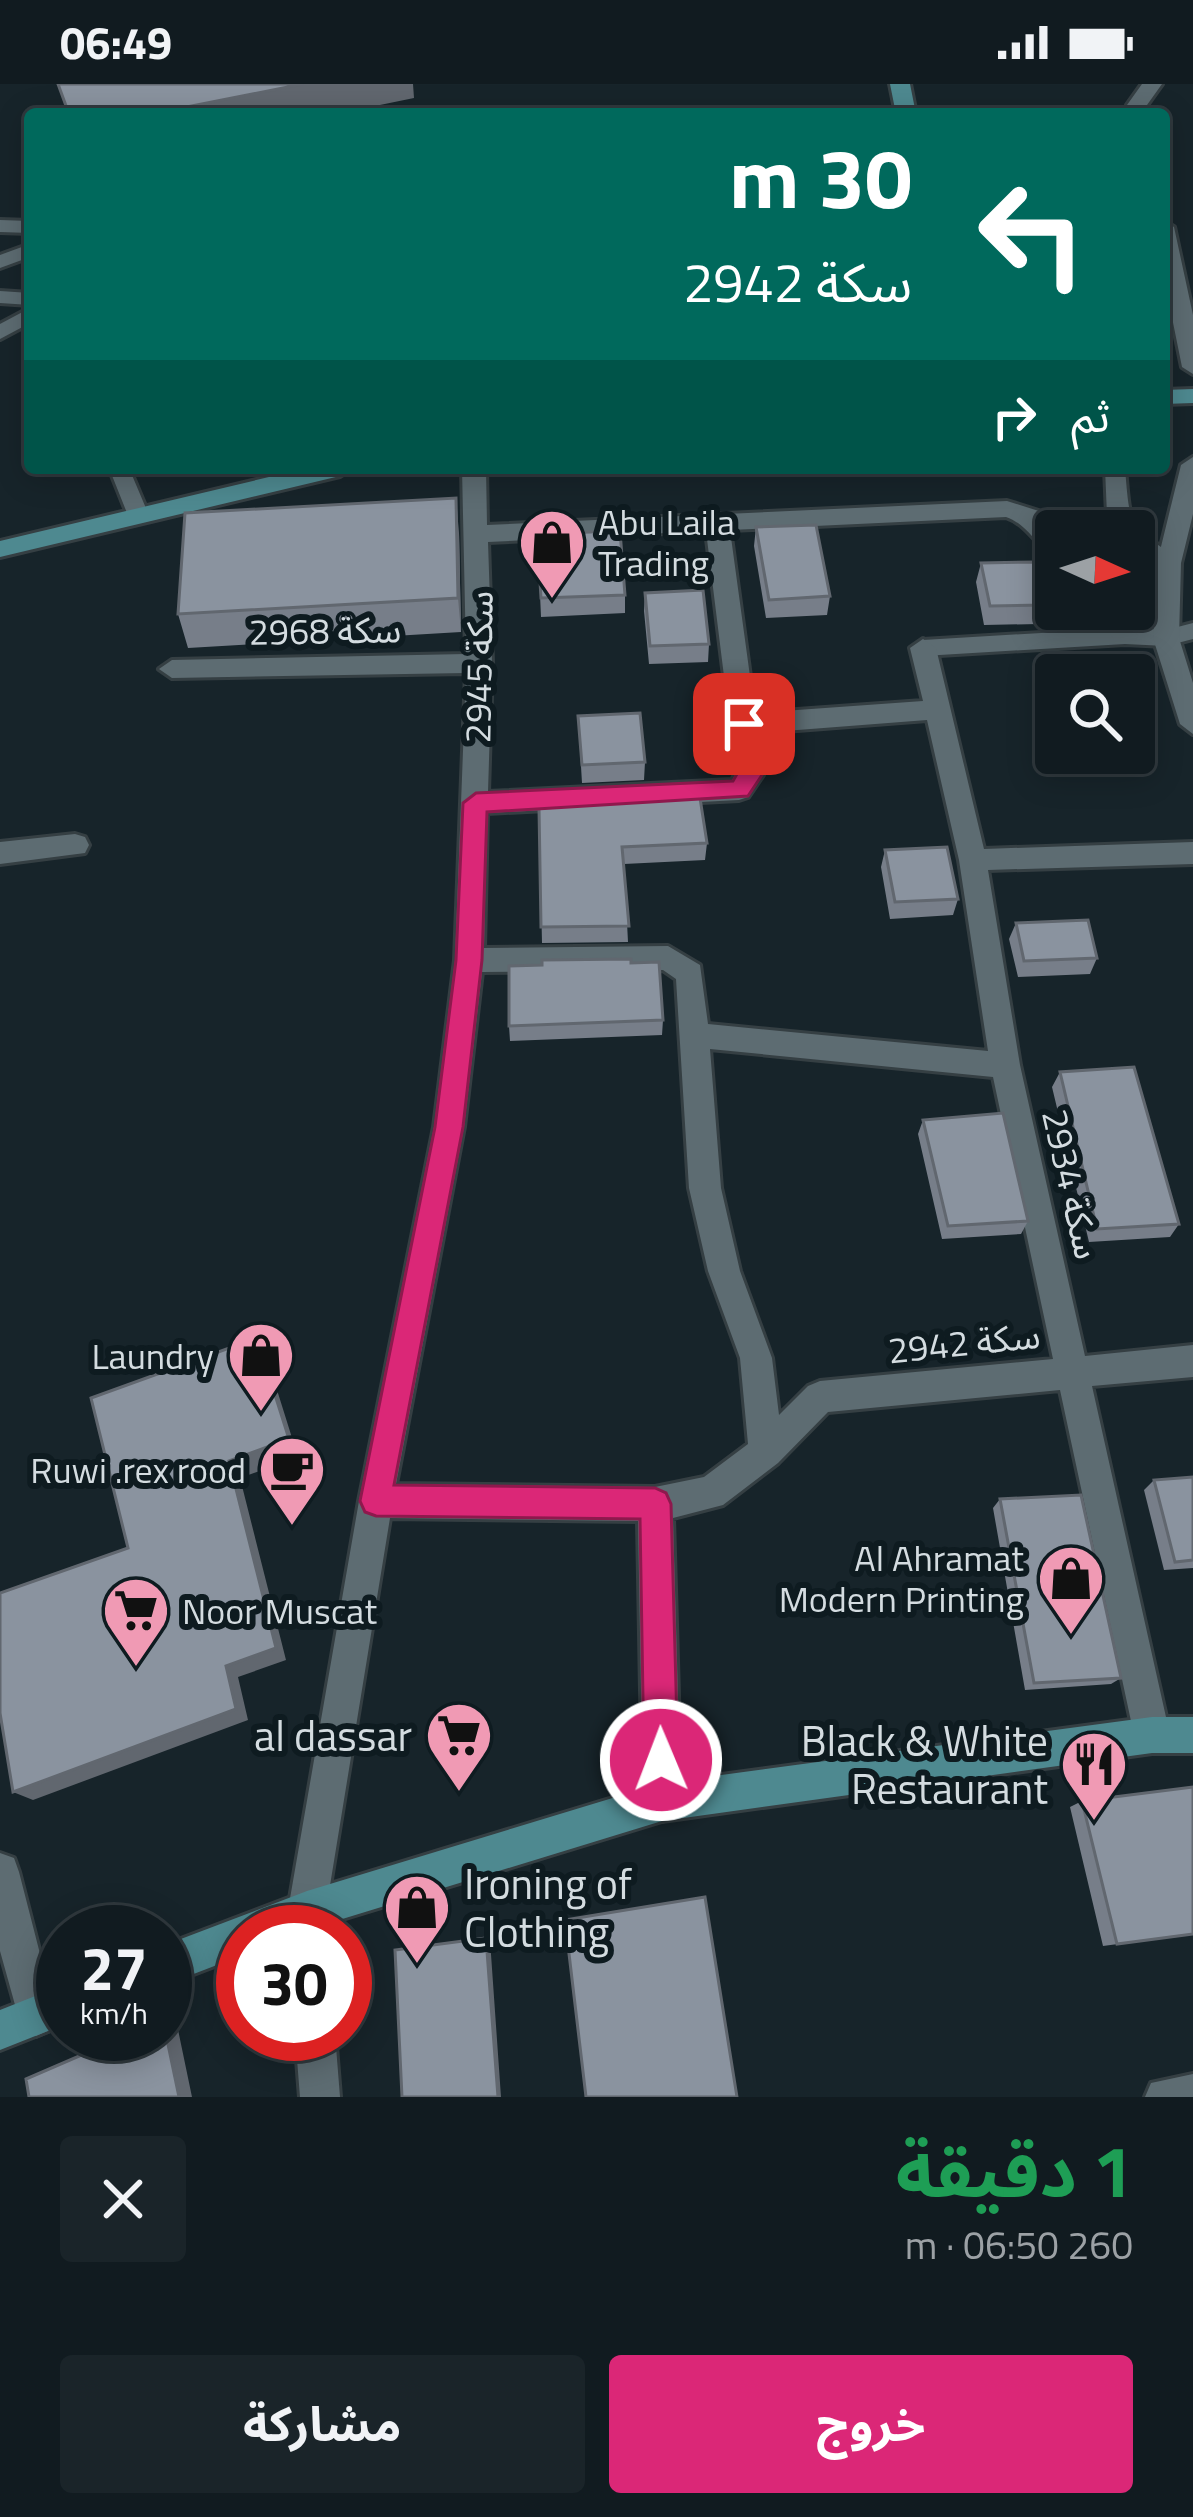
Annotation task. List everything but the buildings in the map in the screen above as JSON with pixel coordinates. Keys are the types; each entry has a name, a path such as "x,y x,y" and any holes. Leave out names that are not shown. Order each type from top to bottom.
{"street":[{"path":"1182,258 1193,367"},
{"path":"1193,465 1168,563 1166,638 1193,724"},
{"path":"0,549 313,474"},
{"name":"سكة 2945","path":"311,1905 376,1501 449,1127 469,960 479,663 474,474"},
{"path":"478,534 1007,509 1035,519"},
{"path":"476,803 740,790 750,775 717,523"},
{"path":"1120,630 1125,636"},
{"name":"سكة 2934","path":"923,648 973,860 1004,1065 1152,1735"},
{"name":"سكة 2968","path":"172,668 479,663"},
{"path":"744,724 938,710"},
{"path":"0,853 75,845"},
{"path":"973,860 1193,853"},
{"path":"469,960 668,958 690,973 706,1188 724,1271 757,1358 766,1451"},
{"path":"694,1035 1004,1065"},
{"name":"سكة 2942","path":"376,1501 655,1504 711,1493 766,1451 820,1396 1193,1361"},
{"path":"655,1504 662,1802"},
{"path":"356,1905 662,1802 1152,1735 1193,1735"},
{"path":"0,1872 33,2017"},
{"path":"318,2061 320,2097"},
{"path":"1166,2097 1193,2094"}],"lane":[{"path":"121,474 137,513"},
{"path":"1115,474 1118,510"},
{"path":"1155,554 1168,563"},
{"path":"923,648 1125,636 1166,638 1193,632"}],"place":[{"name":"Abu Laila Trading","path":"552,601"},
{"name":"Laundry","path":"261,1414"},
{"name":"Ruwi .rex rood","path":"292,1528"},
{"name":"Al Ahramat Modern Printing","path":"1071,1637"},
{"name":"Noor Muscat","path":"136,1669"},
{"name":"al dassar","path":"459,1794"},
{"name":"Black & White Restaurant","path":"1094,1823"},
{"name":"Ironing of Clothing","path":"417,1966"}],"route":[{"path":"661,1760 655,1504 376,1501 449,1127 469,960 476,803 740,790 750,775 744,724"}]}
